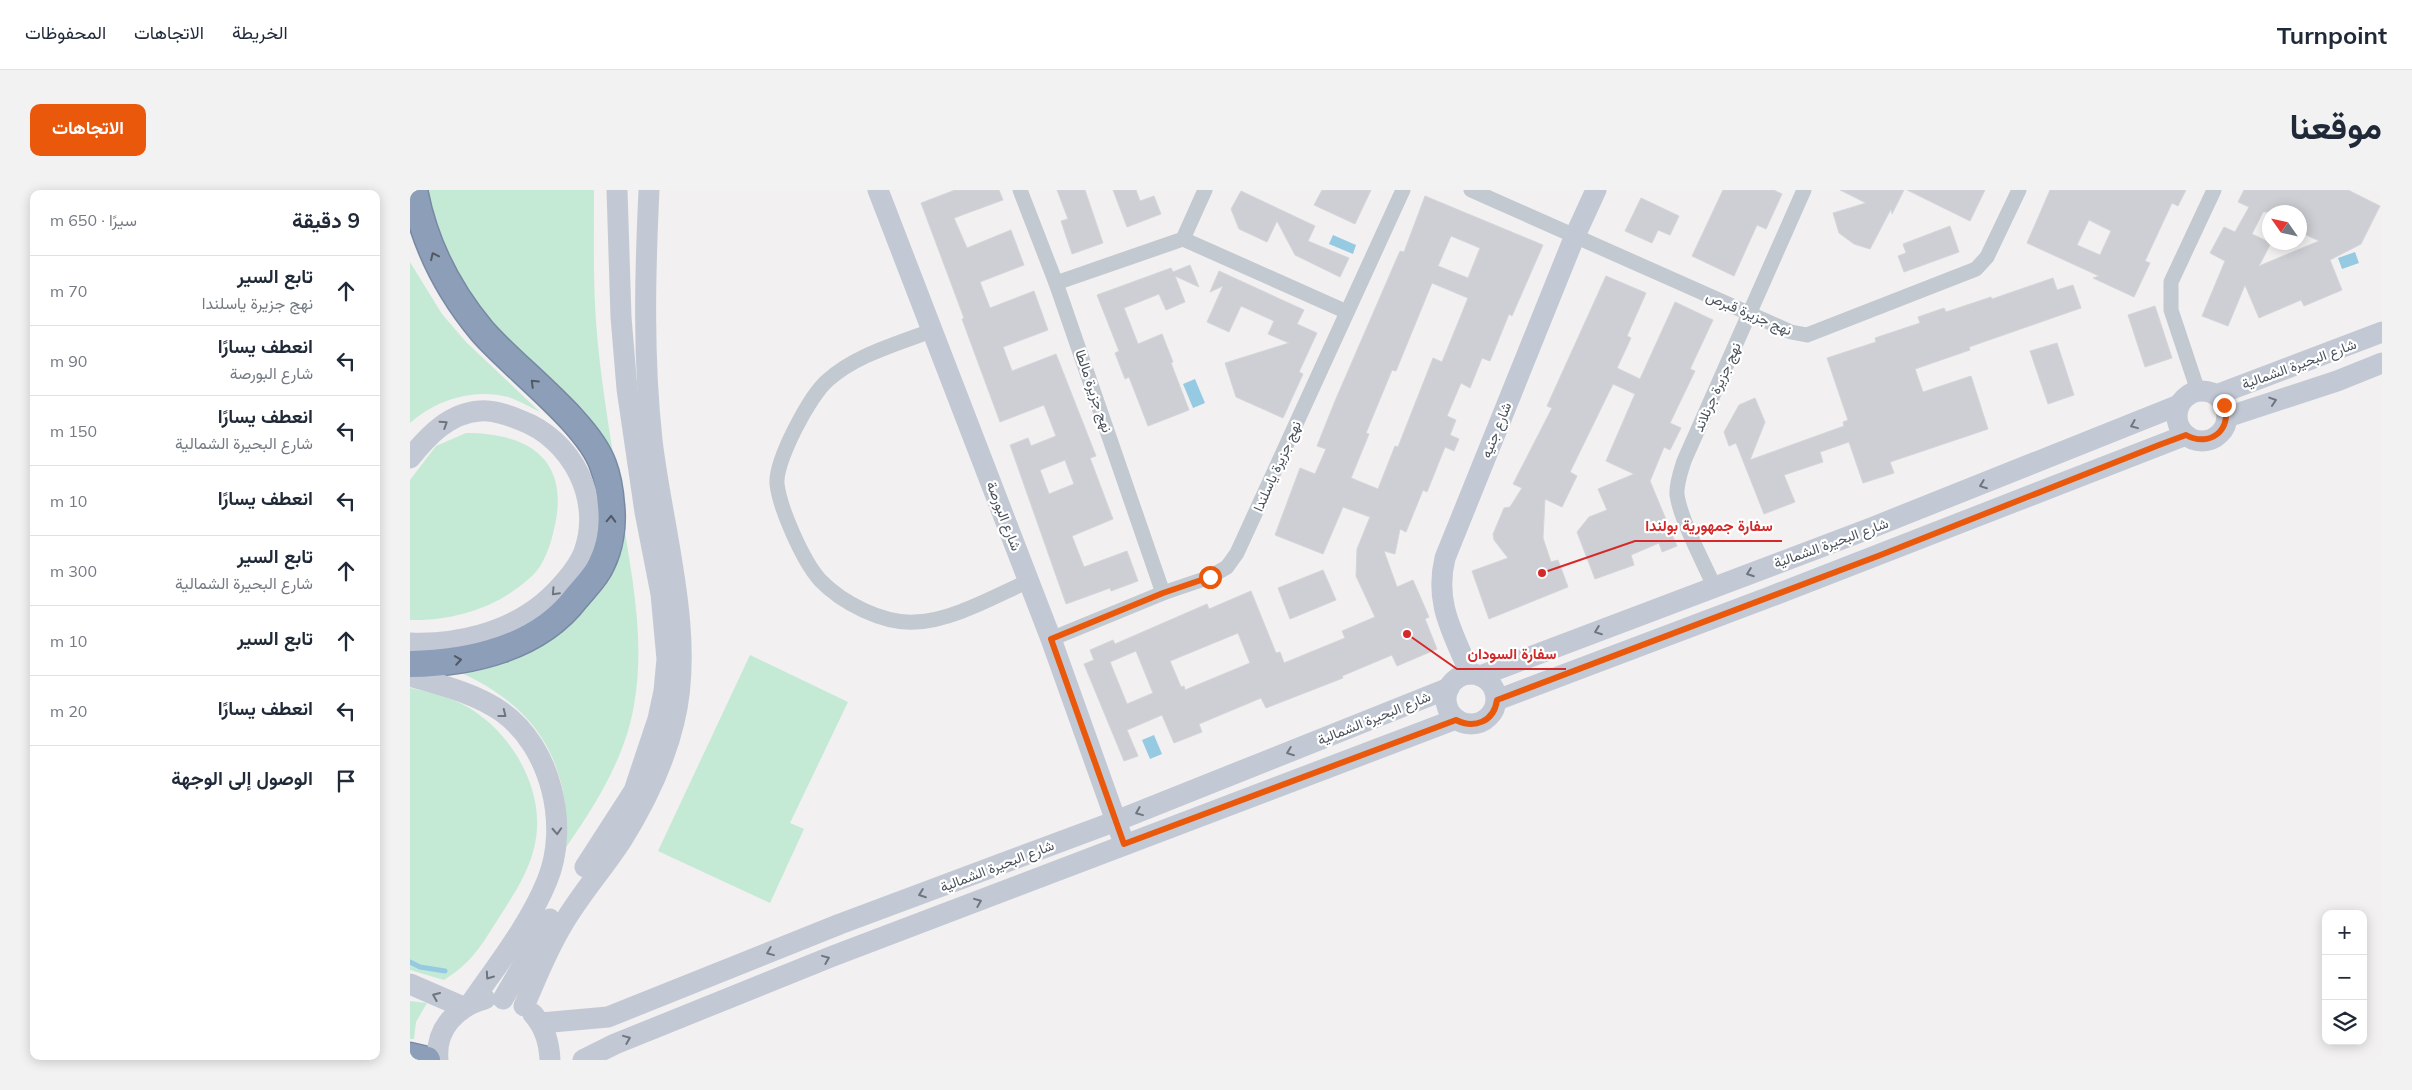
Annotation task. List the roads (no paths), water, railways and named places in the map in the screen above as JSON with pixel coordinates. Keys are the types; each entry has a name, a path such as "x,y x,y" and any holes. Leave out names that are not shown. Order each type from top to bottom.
{"highway":[{"path":"410,664 461,660 490,653 523,641 552,623 573,602 592,559 609,542 612,516 609,489 603,464 591,443 573,421 482,331 458,298 430,247 420,223 414,190"},
{"path":"410,1056 427,1060"}],"main road":[{"path":"504,999 549,920 634,791 650,748 664,691 667,659 662,602 642,493 627,389 621,316 617,190"},
{"path":"524,1006 550,947 564,922 622,840 647,797 664,758 675,721 681,659 678,606 660,504 647,389 645,309 649,190"},
{"name":"شارع البورصة","path":"878,190 934,330 1051,639 1124,844"},
{"name":"شارع جنيه","path":"1475,675 1441,602 1440,579 1445,558 1574,238 1596,190"},
{"name":"شارع البحيرة الشمالية","path":"2207,393 2382,332"},
{"name":"شارع البحيرة الشمالية","path":"2227,417 2337,381 2382,363"},
{"path":"2207,393 2224,405 2227,417 2222,430 2212,438 2199,441 2186,435 2177,422 2179,405 2184,398 2207,393"},
{"name":"شارع البحيرة الشمالية","path":"1475,675 1993,481 2179,405"},
{"path":"410,458 430,434 452,419 480,410 510,416 533,424 554,439 575,463 587,490 591,522 592,559 556,593 526,617 489,633 453,641 410,643"},
{"name":"شارع البحيرة الشمالية","path":"1497,700 1842,569 2186,435"},
{"path":"1475,675 1493,685 1497,700 1493,713 1478,724 1469,725 1456,720 1446,705 1449,688 1458,678 1475,675"},
{"path":"410,676 460,691 503,713 531,744 541,760 556,806 557,839 548,880 523,927 467,1005 450,1019 441,1034 438,1060"},
{"name":"شارع البحيرة الشمالية","path":"541,1023 608,1017 840,924 1116,821 1449,688"},
{"name":"شارع البحيرة الشمالية","path":"583,1060 624,1040 833,956 1124,844 1456,720"},
{"path":"410,984 467,1005 487,998 504,999 524,1006 541,1023 548,1041 550,1060"}],"street":[{"name":"نهج جزيرة مالطا","path":"1020,190 1056,283 1163,593"},
{"path":"1183,239 1205,190"},
{"name":"نهج جزيرة ياسلندا","path":"1051,639 1163,593 1210,577 1228,567 1238,553 1403,190"},
{"name":"نهج جزيرة قبرص","path":"1472,190 1574,238 1749,314 1791,332 1807,335 1964,276 1976,269 1987,257 2019,190"},
{"name":"نهج جزيرة جرنلاند","path":"1714,586 1682,513 1677,494 1679,478 1684,460 1804,190"},
{"path":"2207,393 2171,310 2169,296 2171,282 2214,190"},
{"path":"1056,283 1183,239 1347,312"},
{"path":"934,330 872,353 827,380 811,399 782,461 777,482 782,506 799,546 820,580 839,596 867,611 890,619 914,622 939,619 1029,581"}],"water":[{"path":"1333,235 1356,245 1353,254 1329,244"},
{"path":"2355,252 2359,263 2342,269 2338,258"},
{"path":"1195,379 1205,403 1193,408 1183,384"},
{"path":"1154,735 1162,754 1150,759 1142,740"}],"waterway":[{"path":"410,962 420,967 445,971"}],"place":[{"name":"سفارة جمهورية بولندا","path":"1542,573"},
{"name":"سفارة السودان","path":"1407,634"}]}
